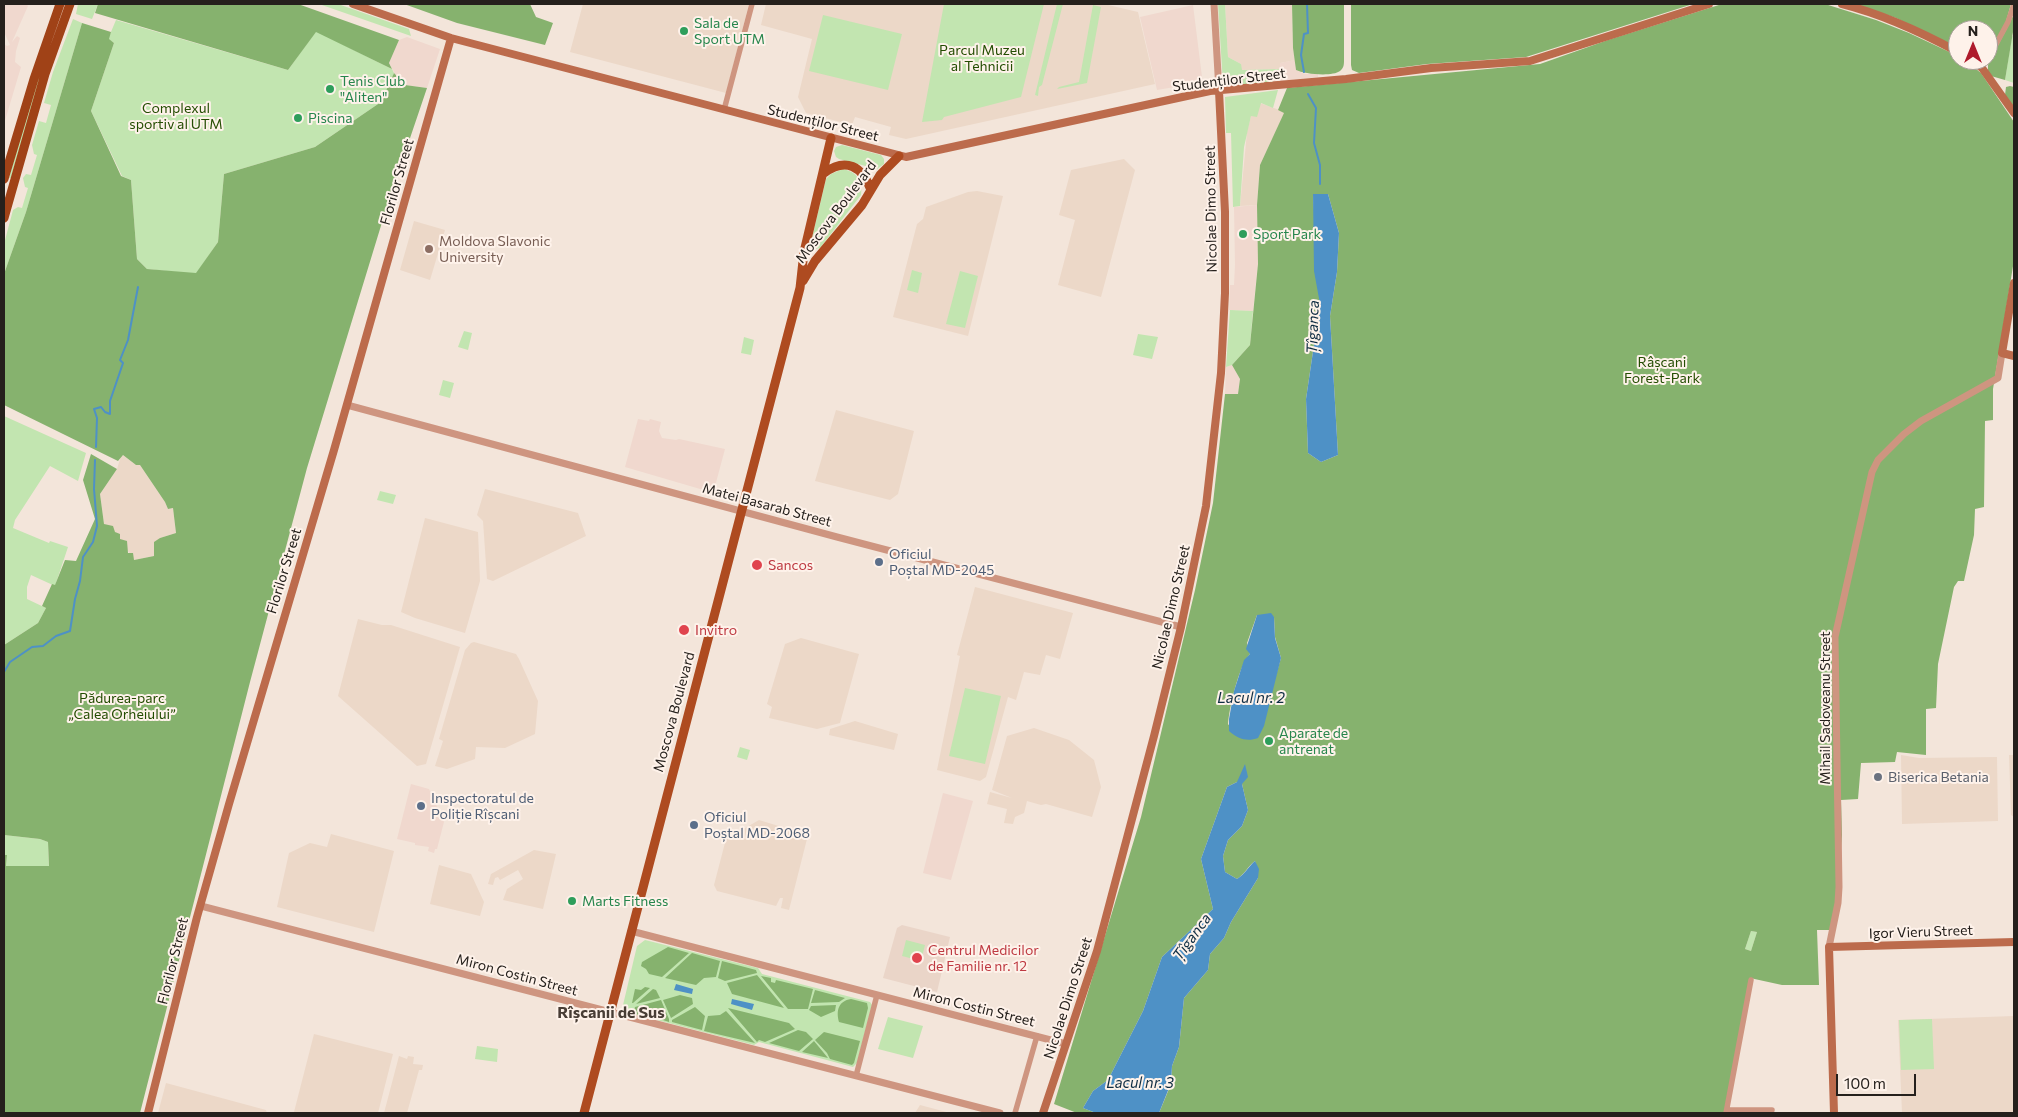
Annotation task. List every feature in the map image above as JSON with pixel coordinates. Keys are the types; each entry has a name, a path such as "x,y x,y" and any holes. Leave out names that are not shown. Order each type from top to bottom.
{"highway":[{"path":"4,179 34,79 60,4"},
{"path":"4,218 8,186 70,4"}],"main road":[{"name":"Studenților Street","path":"353,4 452,38 900,156 920,154 1183,96 1431,68 1530,61 1709,4"},
{"path":"1842,4 1866,10 1948,47"},
{"name":"Florilor Street","path":"148,1113 201,906 252,724 347,405 452,38"},
{"path":"1983,70 2014,113"},
{"name":"Nicolae Dimo Street","path":"1043,1113 1097,951 1181,627 1206,506 1221,366 1225,256 1219,91"},
{"name":"Moscova Boulevard","path":"584,1113 800,288 806,243 832,138"},
{"name":"Moscova Boulevard","path":"800,288 808,270 862,205 880,174 900,156"},
{"path":"824,173 838,165 854,167 866,176 871,190"},
{"path":"806,243 812,251 822,252"},
{"name":"Mihail Sadoveanu Street","path":"2002,353 2014,283"},
{"path":"2002,353 2014,356"},
{"name":"Igor Vieru Street","path":"1828,947 2014,942"},
{"name":"Mihail Sadoveanu Street","path":"1828,947 1834,1113"}],"street":[{"path":"724,110 752,4"},
{"path":"1214,4 1219,91"},
{"path":"1998,40 2008,22 2014,4"},
{"name":"Mihail Sadoveanu Street","path":"1828,947 1838,903 1839,887 1835,637 1872,472 1878,460 1904,434 1921,421 1998,378 2002,353"},
{"name":"Matei Basarab Street","path":"347,405 1181,627"},
{"name":"Miron Costin Street","path":"201,906 1000,1113"},
{"name":"Miron Costin Street","path":"632,931 1066,1044"},
{"path":"1751,980 1726,1111 1772,1110"},
{"path":"856,1076 876,995"},
{"path":"1015,1113 1037,1036"}],"shaded area":[{"path":"4,4 26,4 28,6 12,42 17,36 20,38 15,62 21,67 4,124 4,44 10,45 4,32"},
{"path":"583,4 749,4 726,93 570,52"},
{"path":"766,4 1104,4 1138,12 1155,84 906,139 889,135 891,127 855,117 852,125 806,113 798,97 812,39 761,25"},
{"path":"1225,4 1292,4 1295,60 1280,63 1280,69 1241,70 1241,64 1228,57"},
{"path":"1193,5 1202,77 1198,83 1157,90 1140,17"},
{"path":"407,37 440,49 427,88 405,85 395,74 389,63 399,40"},
{"path":"1295,60 1296,70 1305,74 1318,74 1318,77 1273,82 1273,75 1280,69 1280,63"},
{"path":"1260,103 1285,112 1260,165 1257,205 1240,206 1247,132 1251,116"},
{"path":"1124,159 1135,170 1101,297 1058,285 1075,220 1059,215 1071,170"},
{"path":"977,191 1003,196 968,336 893,317 917,224 923,219 926,207 968,192"},
{"path":"1257,205 1258,264 1253,311 1229,310 1230,285 1234,285 1235,265 1234,207"},
{"path":"414,221 445,230 430,280 400,270"},
{"path":"1232,365 1240,379 1238,394 1225,394 1226,367"},
{"path":"836,410 914,431 898,494 890,500 815,481"},
{"path":"638,419 649,421 650,419 661,422 659,431 662,438 679,439 725,449 714,490 707,491 625,467"},
{"path":"123,455 136,465 140,465 168,509 173,508 176,533 160,538 154,556 134,560 115,532 104,524 100,494 117,469"},
{"path":"485,489 578,513 586,536 493,581 487,579 483,521 477,515"},
{"path":"425,518 478,532 480,581 465,633 401,612"},
{"path":"975,587 1073,613 1060,659 1046,655 1040,675 1024,672 1016,700 1008,697 986,777 980,781 937,770 960,656 957,655"},
{"path":"358,619 382,625 391,625 460,647 426,764 417,766 338,696"},
{"path":"801,638 859,654 840,723 817,729 769,718 772,707 767,704 785,644"},
{"path":"474,642 516,654 538,701 535,734 505,748 476,747 475,759 447,769 435,766 443,741 439,739 465,650"},
{"path":"855,721 898,734 894,750 829,735 830,729"},
{"path":"1034,728 1069,740 1094,760 1101,787 1092,817 1046,804 1041,805 1027,801 1024,813 1015,817 1013,824 1004,823 1007,809 987,804 990,792 1012,798 992,790 1007,736"},
{"path":"1901,755 1919,758 1997,757 1998,821 1902,824"},
{"path":"2009,755 2014,755 2014,817 2011,815"},
{"name":"Inspectoratul de Poliție Rîșcani","path":"411,784 429,789 444,822 437,849 435,849 434,853 428,851 429,847 397,839"},
{"path":"943,793 973,801 951,880 923,873"},
{"path":"759,820 808,835 789,910 781,908 783,898 780,898 776,906 717,891 714,885 726,839"},
{"path":"331,834 394,851 374,932 277,907 289,853 310,843 327,847"},
{"path":"534,850 556,854 543,909 503,900 507,889 523,879 518,870 500,880 498,877 495,878 493,885 488,884 491,874"},
{"path":"439,865 471,874 484,902 480,916 430,904"},
{"name":"Centrul Medicilor de Familie nr. 12","path":"902,925 950,937 937,992 883,978 897,928"},
{"path":"2014,1016 2014,1113 1902,1113 1898,1020"},
{"path":"314,1034 393,1054 378,1113 294,1112"},
{"path":"399,1056 407,1059 408,1056 414,1057 413,1064 423,1065 422,1070 419,1070 407,1113 384,1113"},
{"path":"166,1083 266,1110 267,1113 158,1113"},
{"path":"920,1105 950,1113 915,1113"}],"green space":[{"path":"78,4 98,4 92,19 76,14"},
{"path":"98,4 298,4 399,40 389,63 392,69 316,32 288,70 95,13"},
{"path":"319,4 338,4 409,29 411,36"},
{"path":"404,4 530,4 536,17 553,23 545,45 457,23"},
{"name":"Parcul Muzeu al Tehnicii","path":"944,4 1044,4 1021,97 944,117 942,120 922,122"},
{"path":"1057,4 1063,4 1038,96 1035,95"},
{"path":"1218,4 1225,4 1228,57 1241,64 1242,70 1280,69 1273,75 1273,82 1240,85 1223,84"},
{"path":"1292,4 1344,4 1344,63 1340,71 1331,74 1318,74 1296,70 1293,48"},
{"path":"1351,4 1693,4 1526,57 1427,64 1359,73 1352,70 1351,65"},
{"name":"Râșcani Forest-Park","path":"1722,4 1825,4 1876,20 1948,51 1948,70 1977,70 2014,122 2014,260 1993,389 1993,420 1985,421 1984,507 1975,509 1974,535 1964,581 1958,581 1954,587 1938,664 1936,708 1926,709 1926,755 1897,752 1895,762 1861,763 1858,799 1841,800 1842,835 1835,930 1817,930 1819,985 1782,985 1750,978 1724,1113 1159,1113 1171,1084 1172,1066 1179,1047 1184,998 1208,970 1210,954 1224,938 1231,922 1258,878 1255,861 1237,879 1225,872 1223,856 1228,840 1242,826 1248,810 1242,784 1237,782 1227,787 1201,859 1213,909 1162,957 1143,1011 1108,1080 1093,1091 1083,1108 1096,1113 1077,1113 1054,1104 1141,817 1195,590 1213,503 1225,394 1238,394 1240,379 1232,365 1250,345 1258,264 1257,205 1260,165 1284,113 1278,110 1287,88 1540,64 1608,40","holes":["1328,194 1339,233 1337,272 1330,316 1338,455 1321,462 1308,453 1306,399 1320,304 1313,195","1257,615 1274,617 1275,637 1281,658 1271,692 1228,725 1232,698 1238,677 1250,654 1247,643","1751,931 1757,932 1751,951 1745,949"]},
{"path":"1856,4 2011,4 2005,25 1998,37 1998,20 1948,20 1948,43 1896,18"},
{"path":"1093,5 1101,7 1087,83 1057,89 1079,82"},
{"path":"2014,14 2014,26 2005,80 1991,76 1988,71 1998,70 1998,45"},
{"path":"823,15 902,34 888,90 809,71"},
{"path":"73,19 82,23 26,212 4,274 4,244 13,210 18,207 22,208 28,188 25,187 23,178 26,174 31,175 37,155 34,154 32,145 39,121 46,123 51,105 44,103 53,72"},
{"name":"Complexul sportiv al UTM","path":"116,20 288,70 316,31 392,69 394,73 381,102 315,147 224,174 218,242 196,274 147,269 137,259 131,180 122,176 91,111 114,43 108,39"},
{"name":"Pădurea-parc „Calea Orheiului”","path":"82,23 111,32 109,39 114,43 91,111 121,176 131,180 137,259 147,269 196,273 218,242 224,174 315,147 381,102 394,73 405,85 427,88 387,206 307,468 250,682 140,1113 4,1113 4,855 7,855 6,866 49,866 48,842 40,839 4,835 4,645 38,623 46,608 42,606 52,584 55,585 65,560 76,561 95,519 83,480 91,454 117,469 100,494 104,524 113,526 115,532 120,534 120,539 127,541 128,553 133,553 134,560 154,556 154,542 176,533 173,508 168,509 140,465 136,465 123,455 118,461 4,405 4,274 26,212"},
{"path":"2012,36 2014,37 2014,83 2005,80"},
{"path":"47,53 11,178 9,178 31,98"},
{"path":"2006,87 2014,87 2014,108 2005,95"},
{"path":"1278,90 1273,108 1261,103 1257,117 1251,116 1244,147 1240,206 1233,207 1231,133 1226,133 1225,97"},
{"path":"842,145 881,155 884,159 884,164 877,169 839,159 834,151 836,147"},
{"path":"843,169 852,172 858,178 861,185 861,195 820,248 815,249 812,247 811,242 826,179 831,174"},
{"path":"912,270 922,273 918,293 907,290"},
{"path":"960,271 978,276 965,328 946,324"},
{"path":"1230,310 1253,311 1250,345 1232,365 1226,367"},
{"path":"464,331 472,333 468,350 458,347"},
{"path":"1138,334 1158,337 1152,359 1133,355"},
{"path":"744,337 754,340 751,355 741,353"},
{"path":"443,380 454,383 450,398 439,395"},
{"path":"4,416 86,453 78,481 50,466 15,520 13,528 49,543 50,541 68,547 55,586 31,575 27,587 27,599 46,608 38,623 4,645"},
{"path":"380,491 396,495 393,504 377,500"},
{"path":"965,688 1001,696 985,764 949,756"},
{"path":"740,747 750,750 747,760 737,757"},
{"path":"4,835 40,839 48,842 49,867 6,866 7,855 4,855"},
{"path":"1751,931 1757,932 1751,951 1745,949"},
{"path":"645,940 758,968 762,974 870,1002 872,1005 857,1063 853,1067 759,1042 754,1045 626,1012 623,1005 637,946"},
{"path":"906,940 925,945 921,961 902,956"},
{"path":"668,947 689,953 662,977 649,974 641,966 642,962"},
{"path":"692,953 720,961 716,977 704,978 696,985 665,978"},
{"path":"722,961 756,970 757,973 725,981 718,978"},
{"path":"757,975 784,1008 732,994 727,983"},
{"path":"761,976 771,978 771,982 775,983 776,980 813,989 808,1009 788,1009"},
{"path":"645,987 650,988 632,1003 635,989 641,990"},
{"path":"653,989 656,990 660,998 636,1004"},
{"path":"815,990 845,998 839,1002 811,1003"},
{"path":"680,995 692,998 693,1004 671,1018 663,1000"},
{"path":"851,999 867,1003 868,1008 863,1028 839,1022 839,1007 843,1002"},
{"path":"661,1000 669,1022 642,1013 640,1016 633,1014 635,1007"},
{"path":"836,1005 835,1011 821,1017 809,1010 811,1006"},
{"path":"695,1007 705,1016 702,1030 672,1022 672,1020"},
{"path":"728,1008 789,1023 795,1029 765,1042 759,1040 757,1042"},
{"path":"726,1011 755,1043 704,1031 708,1016 720,1015"},
{"path":"888,1017 923,1026 913,1058 878,1049"},
{"path":"1932,1019 1934,1069 1901,1070 1899,1020"},
{"path":"798,1030 806,1032 813,1039 799,1051 769,1043"},
{"path":"824,1032 860,1041 852,1065 830,1059 815,1040"},
{"path":"814,1041 828,1058 802,1052"},
{"path":"477,1046 498,1049 497,1062 475,1059"}],"water":[{"path":"1313,194 1328,194 1339,233 1337,272 1330,316 1338,455 1321,462 1308,453 1306,399 1320,304 1314,271"},
{"name":"Lacul nr. 2","path":"1271,613 1274,617 1275,638 1281,658 1264,726 1258,738 1243,739 1229,731 1234,691 1244,660 1250,654 1246,649 1257,615"},
{"name":"Lacul nr. 3","path":"1245,764 1248,777 1242,784 1248,810 1242,826 1228,840 1223,856 1225,872 1237,879 1255,861 1259,869 1258,878 1231,922 1224,938 1210,954 1208,970 1184,998 1179,1047 1172,1066 1171,1083 1159,1113 1096,1113 1083,1108 1093,1091 1108,1080 1143,1011 1162,957 1213,909 1201,859 1227,787 1237,782"},
{"path":"676,984 693,989 692,994 674,990"},
{"path":"732,999 754,1004 752,1010 731,1004"}],"waterway":[{"name":"Țîganca","path":"1304,72 1301,55 1304,34 1308,33 1307,4"},
{"name":"Țîganca","path":"1308,94 1316,108 1314,143 1320,165 1320,184"},
{"path":"96,447 97,418 94,409 101,407 110,414 110,401 123,363 120,360 128,340 138,287"},
{"path":"4,672 10,662 32,647 43,646 56,636 70,631 83,557 93,542 97,526 94,489 95,460"}],"place":[{"name":"Sala de Sport UTM","path":"684,31"},
{"name":"Tenis Club \"Aliten\"","path":"330,89"},
{"name":"Piscina","path":"298,118"},
{"name":"Sport Park","path":"1243,234"},
{"name":"Moldova Slavonic University","path":"429,249"},
{"name":"Oficiul Poștal MD-2045","path":"879,562"},
{"name":"Sancos","path":"757,565"},
{"name":"Invitro","path":"684,630"},
{"name":"Aparate de antrenat","path":"1269,741"},
{"name":"Biserica Betania","path":"1878,777"},
{"name":"Inspectoratul de Poliție Rîșcani","path":"421,806"},
{"name":"Oficiul Poștal MD-2068","path":"694,825"},
{"name":"Marts Fitness","path":"572,901"},
{"name":"Centrul Medicilor de Familie nr. 12","path":"917,958"}],"district":[{"name":"Rîșcanii de Sus","path":"611,1013"}]}
